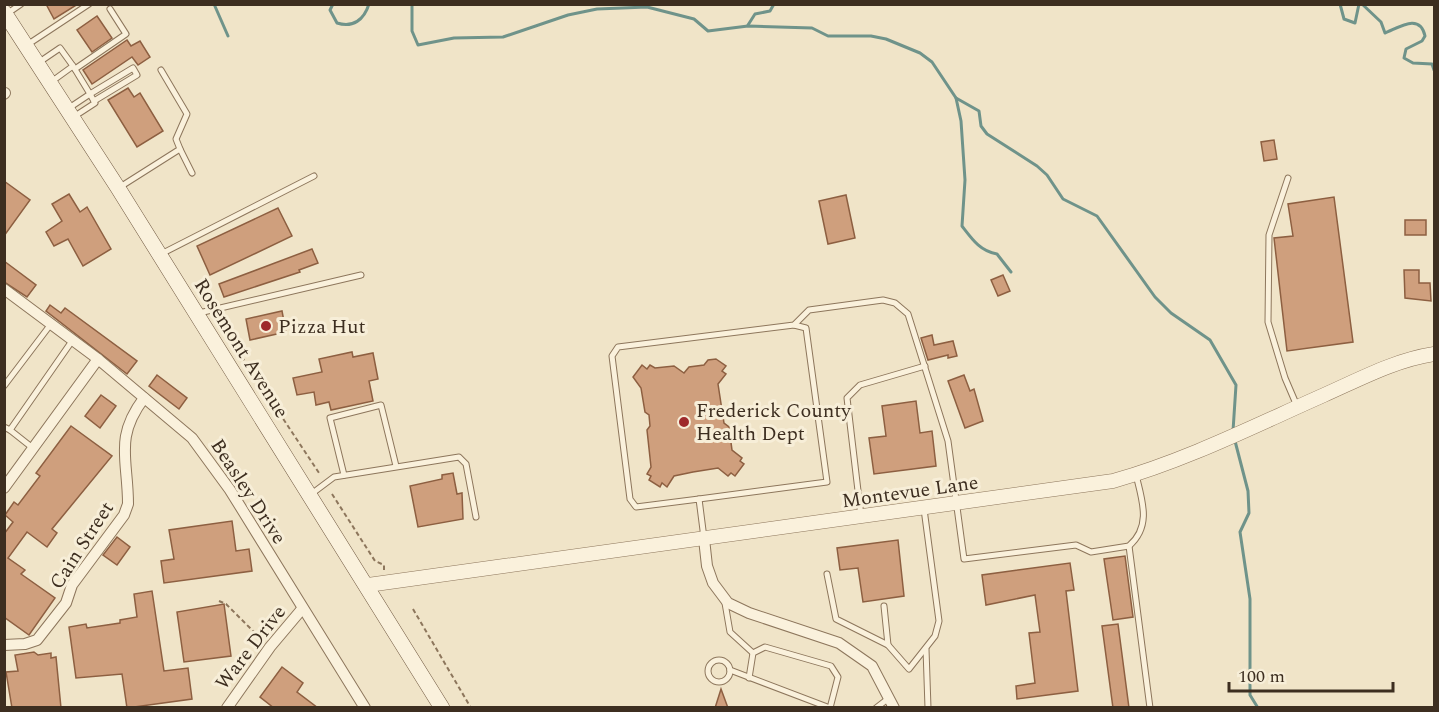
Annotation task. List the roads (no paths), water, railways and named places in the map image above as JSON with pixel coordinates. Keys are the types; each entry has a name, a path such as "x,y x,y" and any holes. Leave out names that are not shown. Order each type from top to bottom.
{"main road":[{"name":"Rosemont Avenue","path":"5,13 160,254 368,585 442,708"}],"street":[{"name":"Beasley Drive","path":"4,289 98,359 192,438 215,466 364,708"},
{"name":"Montevue Lane","path":"368,585 1077,488 1159,469 1393,365 1434,354"},
{"path":"5,486 98,359"},
{"name":"Cain Street","path":"4,645 25,644 37,640 66,603 72,585 124,514 128,504 124,453 125,431 132,413 144,398"},
{"path":"704,539 707,566 713,583 725,598 749,613 839,643 872,666 892,703"},
{"name":"Ware Drive","path":"227,708 281,632 302,609"}],"lane":[{"path":"5,13 21,4"},
{"path":"26,46 89,4"},
{"path":"51,82 126,34 110,9"},
{"path":"38,63 60,48 94,101"},
{"path":"133,68 137,75 94,101 95,103 71,113 90,94 133,68"},
{"path":"161,70 188,114 176,138 192,173"},
{"path":"118,188 180,149"},
{"path":"160,254 314,176"},
{"path":"1288,178 1269,235 1268,322 1285,378 1298,407"},
{"path":"196,313 361,275"},
{"path":"794,325 809,310 883,300 895,303 908,314 948,441 964,559 1076,545 1091,552 1130,546"},
{"path":"4,387 51,324"},
{"path":"794,325 806,328 827,482 636,507 630,499 612,356 618,347 794,325"},
{"path":"34,449 7,428 73,340"},
{"path":"861,518 847,398 860,385 925,366"},
{"path":"344,475 330,418 381,405 396,466"},
{"path":"310,495 334,477 459,457 466,464 476,517"},
{"path":"1136,475 1145,510 1143,526 1130,546 1150,708"},
{"path":"699,499 704,539"},
{"path":"827,574 836,619 888,645 909,669 935,636 939,621 924,509"},
{"path":"725,598 730,632 753,653"},
{"path":"884,606 888,645"},
{"path":"730,670 727,678 720,682 711,679 708,671 710,663 718,660 726,662 730,670 830,708 838,677 831,666 773,647 765,647 753,653"},
{"path":"926,650 928,708"},
{"path":"749,678 753,653"},
{"path":"876,708 892,703"}],"waterway":[{"path":"214,4 228,36"},
{"path":"333,4 330,10 337,23 343,24 353,23 361,18 369,4"},
{"path":"412,4 412,31 418,45 454,38 503,37 568,15 597,9 647,7 694,19 708,31 748,26 812,28 828,36 871,36 886,39 920,53 932,62 956,98 979,111 981,126 987,134 1037,166 1047,175 1063,199 1097,216 1155,297 1171,313 1210,340 1236,385 1233,431"},
{"path":"748,25 755,14 770,11 774,4"},
{"path":"1340,4 1344,19 1355,23 1359,4"},
{"path":"1362,4 1381,22 1385,33 1402,25 1414,23 1418,25 1425,36 1422,41 1406,49 1404,58 1413,63 1432,64 1434,70"},
{"path":"956,98 961,121 965,180 962,226 981,247 997,254 1011,272"},
{"path":"1235,441 1248,491 1249,513 1240,532 1250,599 1250,695 1258,708"}],"place":[{"name":"Pizza Hut","path":"266,326"},
{"name":"Frederick County Health Dept","path":"684,422"}]}
